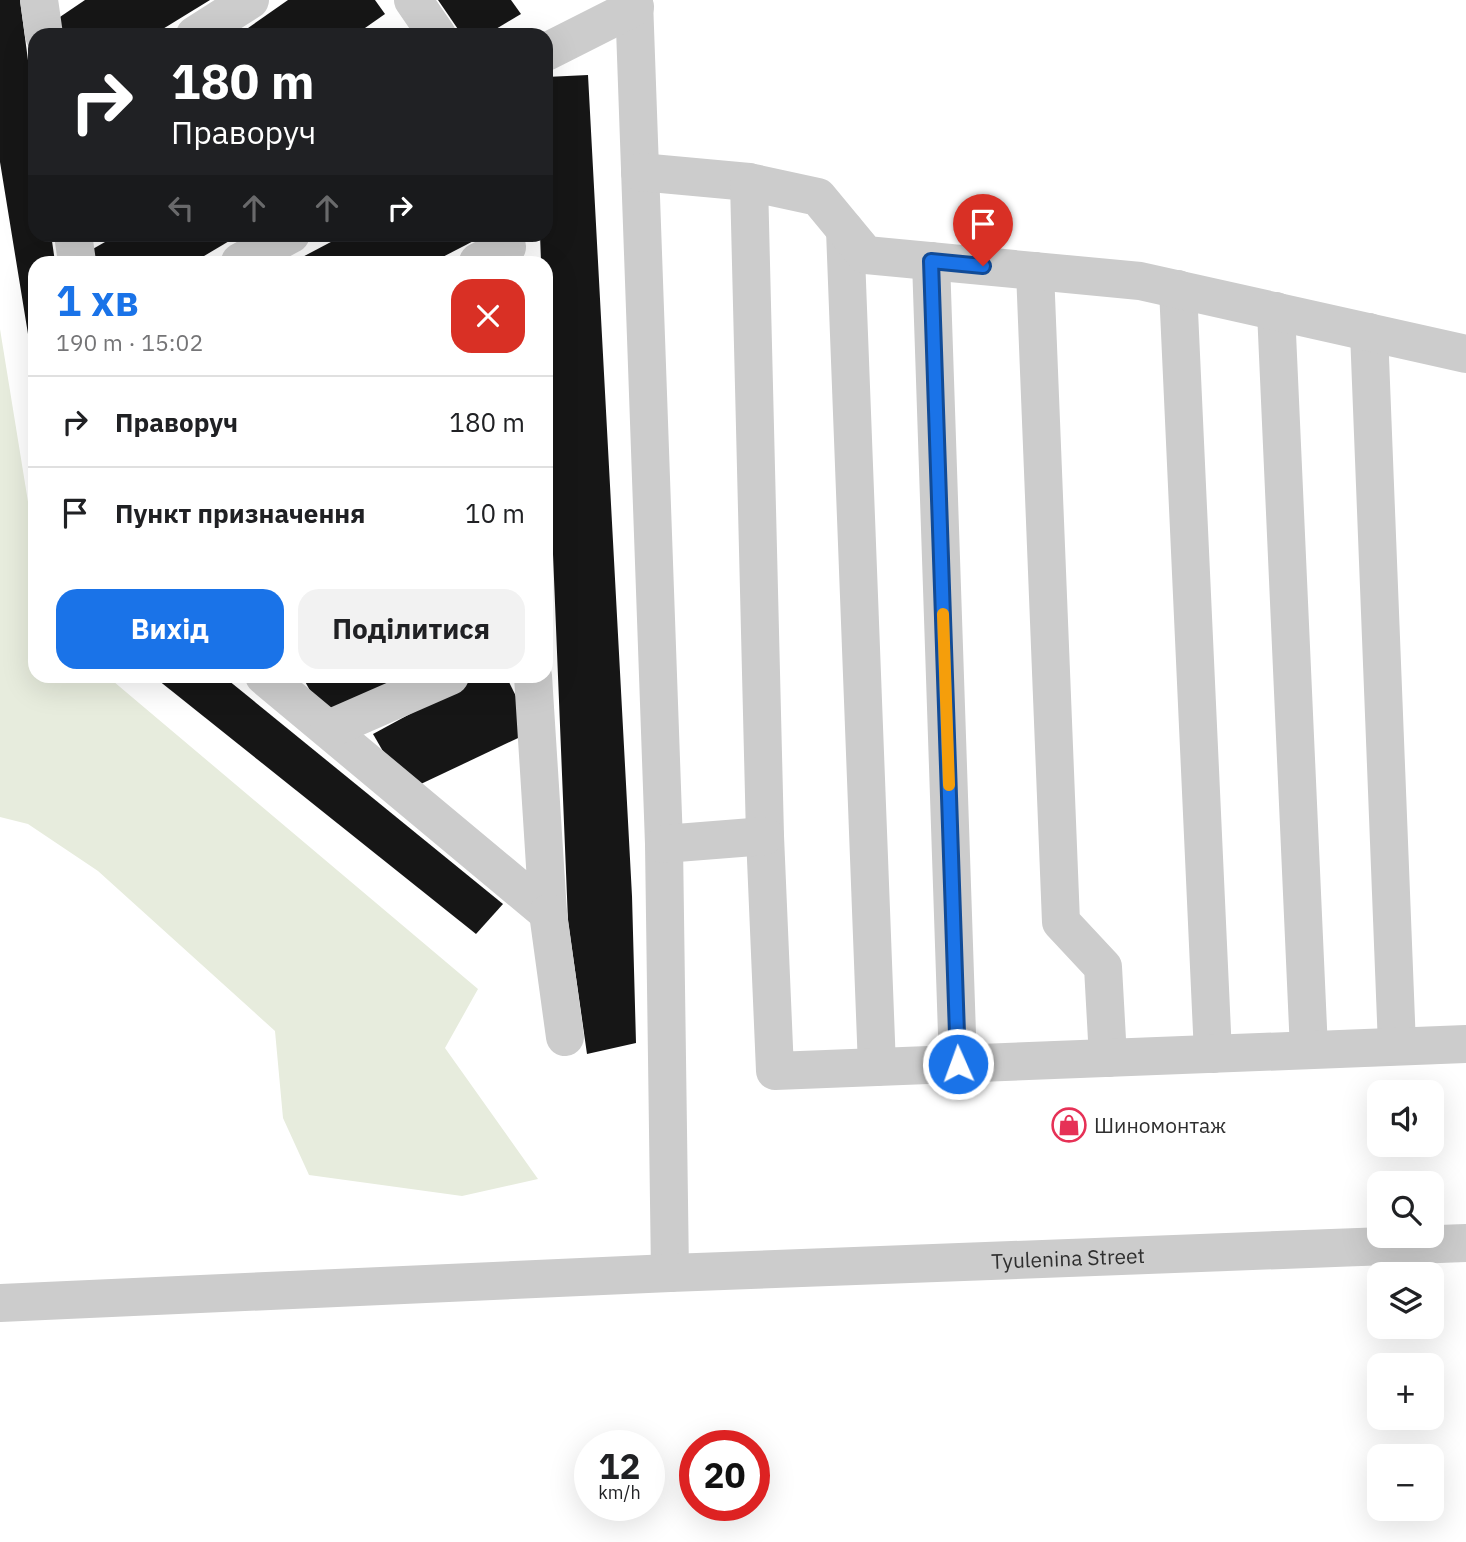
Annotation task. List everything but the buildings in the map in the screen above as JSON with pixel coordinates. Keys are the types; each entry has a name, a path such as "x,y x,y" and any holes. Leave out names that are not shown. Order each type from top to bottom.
{"street":[{"path":"206,28 250,0"},
{"path":"553,48 634,4 664,844 670,1273"},
{"path":"640,172 749,182 818,197 866,255 1140,281 1466,354"},
{"path":"749,182 765,836 775,1071 1466,1044"},
{"path":"845,230 877,1067"},
{"path":"251,256 276,242"},
{"path":"931,261 958,1064"},
{"path":"1035,271 1061,922 1103,967 1108,1058"},
{"path":"1178,289 1213,1054"},
{"path":"1276,311 1309,1050"},
{"path":"1369,332 1397,1046"},
{"path":"273,683 548,913"},
{"path":"329,729 434,683"},
{"path":"533,683 548,913 565,1037"},
{"path":"664,844 765,836"},
{"name":"Tyulenina Street","path":"0,1303 670,1273 1466,1243"}],"shaded area":[{"path":"0,329 28,502 28,683 115,683 478,989 445,1048 538,1179 462,1196 309,1175 283,1118 275,1031 98,871 28,824 0,817"}],"slow traffic":[{"path":"943,614 949,785"}],"place":[{"name":"Шиномонтаж","path":"1069,1125"}],"route":[{"path":"958,1064 931,261 983,266"}]}
